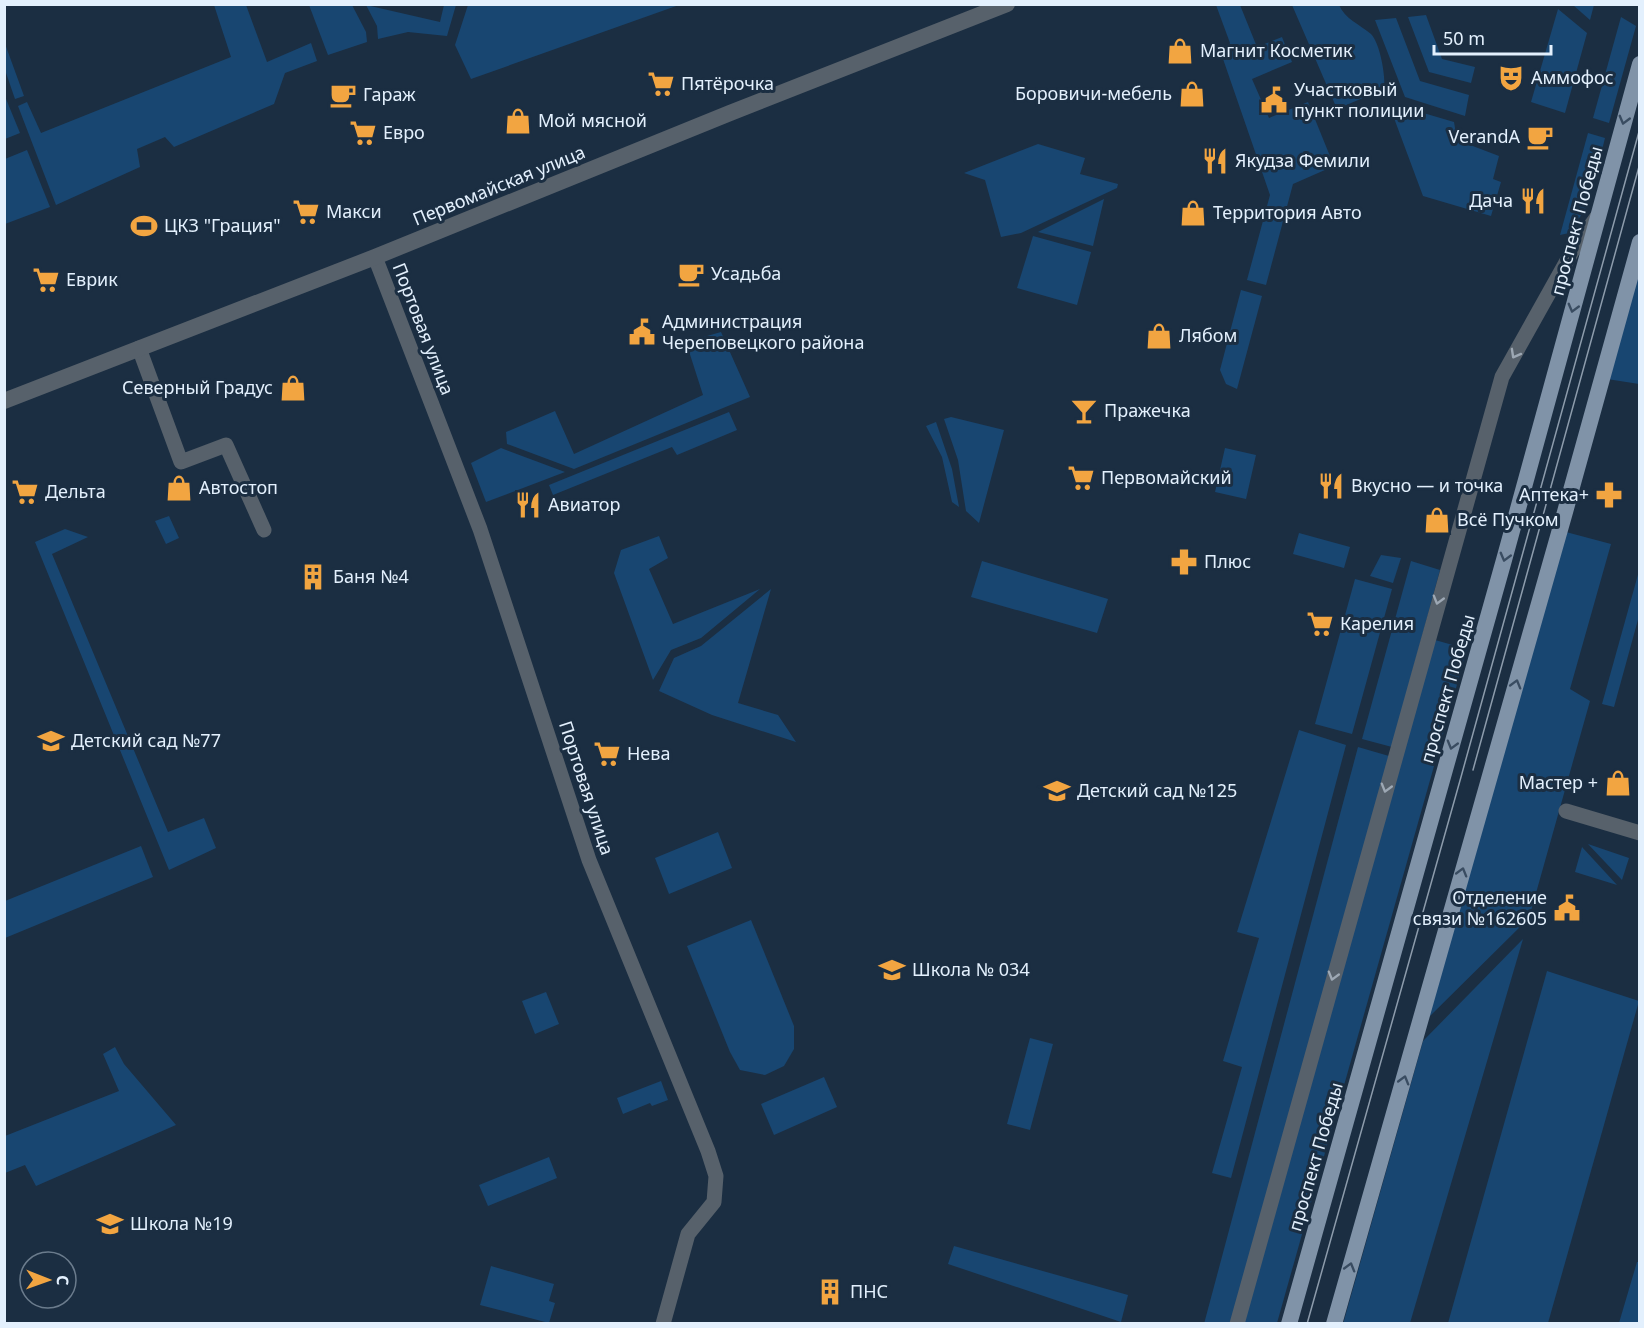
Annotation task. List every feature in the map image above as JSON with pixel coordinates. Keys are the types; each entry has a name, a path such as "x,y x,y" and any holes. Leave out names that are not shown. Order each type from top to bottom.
{"main road":[{"name":"проспект Победы","path":"1289,1323 1504,560 1640,64"},
{"path":"1334,1323 1640,242"}],"street":[{"name":"Первомайская улица","path":"4,401 375,257 724,115 1007,4"},
{"path":"1236,1323 1502,377 1573,250 1599,215"},
{"name":"Портовая улица","path":"375,257 480,529 589,860 708,1151 716,1176 714,1202 688,1234 663,1323"},
{"path":"139,348 181,462 226,445 264,530"},
{"path":"1566,811 1640,833"}],"shaded area":[{"path":"468,4 679,5 471,79 455,45"},
{"path":"214,5 246,5 267,62 311,43 317,61 285,73 274,104 174,147 165,137 137,149 140,167 56,205 18,106 27,102 41,133 231,57"},
{"path":"309,5 352,5 366,32 367,42 328,55"},
{"path":"366,5 440,22 444,5 456,5 447,36 408,32 378,39 377,26"},
{"path":"1216,5 1240,5 1257,47 1282,37 1292,62 1252,79 1269,118 1308,102 1334,166 1293,184 1266,285 1247,280 1270,195 1222,56 1230,43"},
{"path":"1292,5 1339,5 1349,18 1371,34 1382,60 1384,89 1337,109"},
{"path":"1573,5 1594,5 1590,20"},
{"path":"1558,9 1587,33 1565,113 1531,102"},
{"path":"1426,15 1442,59 1475,67 1471,83 1429,72 1408,17"},
{"path":"1621,17 1636,26 1609,123 1593,118"},
{"path":"1396,18 1420,81 1469,95 1465,116 1405,97 1375,20"},
{"path":"4,41 24,96 15,99 5,70"},
{"path":"4,94 20,133 5,139 4,139"},
{"path":"1403,107 1454,122 1457,140 1499,156 1493,179 1501,182 1491,216 1423,196 1391,110"},
{"path":"1588,133 1605,138 1588,205 1569,233 1560,235"},
{"path":"1038,144 1085,158 1080,174 1118,184 1117,188 1021,233 1001,237 985,180 964,173"},
{"path":"27,150 50,207 5,224 5,159"},
{"path":"1104,199 1093,246 1038,232"},
{"path":"1033,236 1091,252 1077,305 1017,288"},
{"path":"1639,265 1639,384 1607,379"},
{"path":"1241,290 1262,296 1237,389 1226,384 1220,370"},
{"path":"721,332 750,397 574,469 507,444 506,432 555,411 574,454 703,395 686,342"},
{"path":"729,412 737,430 677,455 672,447 553,495 549,485"},
{"path":"951,417 1004,430 979,523 966,511 958,460 944,419"},
{"path":"936,422 952,469 959,507 952,502 942,457 926,426"},
{"path":"501,448 565,472 486,502 471,463"},
{"path":"1225,448 1256,455 1246,499 1215,492"},
{"path":"169,516 179,538 166,544 155,521"},
{"path":"65,529 88,537 52,554 168,832 204,818 216,848 169,870 35,542"},
{"path":"1566,532 1611,544 1570,689 1590,701 1529,918 1428,1018"},
{"path":"1299,533 1350,547 1344,568 1293,554"},
{"path":"659,536 668,558 649,569 673,624 760,589 701,638 671,650 653,680 614,573 621,550"},
{"path":"1381,555 1401,558 1393,583 1370,576"},
{"path":"982,561 1108,599 1097,633 971,597"},
{"path":"1411,561 1440,570 1392,747 1362,739"},
{"path":"1639,571 1639,616 1614,707 1602,704"},
{"path":"1355,579 1392,589 1352,734 1315,724"},
{"path":"771,589 738,703 778,715 796,742 712,715 659,691 674,658 701,646"},
{"path":"1435,640 1467,649 1277,1323 1243,1324"},
{"path":"1299,730 1346,745 1231,1178 1212,1173 1242,1067 1223,1061 1259,938 1237,932"},
{"path":"1358,747 1389,756 1231,1323 1204,1324"},
{"path":"718,832 732,868 669,894 655,858"},
{"path":"1588,844 1629,858 1622,880"},
{"path":"141,846 153,877 5,938 5,901"},
{"path":"1582,847 1617,885 1575,872"},
{"path":"751,920 794,1026 794,1049 784,1066 765,1075 740,1070 730,1052 687,946"},
{"path":"1523,939 1410,1323 1343,1324 1423,1041"},
{"path":"1547,971 1639,1001 1548,1323 1448,1323"},
{"path":"546,992 559,1024 535,1034 522,1001"},
{"path":"1030,1038 1053,1044 1030,1130 1007,1124"},
{"path":"115,1047 124,1064 176,1125 36,1186 25,1165 5,1173 5,1136 119,1091 103,1054"},
{"path":"824,1077 837,1107 774,1135 761,1104"},
{"path":"661,1081 668,1100 652,1106 650,1103 623,1114 617,1098"},
{"path":"549,1157 557,1178 488,1206 479,1185"},
{"path":"954,1246 1128,1295 1121,1322 948,1264"},
{"path":"1637,1262 1640,1262 1639,1323 1619,1323"},
{"path":"491,1266 554,1284 549,1301 555,1303 549,1323 480,1305"}],"tram line":[{"path":"1307,1324 1640,128"},
{"path":"1473,770 1640,163"}],"place":[{"name":"Магнит Косметик","path":"1180,51"},
{"name":"Аммофос","path":"1511,78"},
{"name":"Пятёрочка","path":"661,84"},
{"name":"Боровичи-мебель","path":"1192,94"},
{"name":"Гараж","path":"343,95"},
{"name":"Участковый пункт полиции","path":"1274,100"},
{"name":"Мой мясной","path":"518,121"},
{"name":"Евро","path":"363,133"},
{"name":"VerandA","path":"1540,137"},
{"name":"Якудза Фемили","path":"1215,161"},
{"name":"Дача","path":"1533,201"},
{"name":"Макси","path":"306,212"},
{"name":"Территория Авто","path":"1193,213"},
{"name":"ЦКЗ \"Грация\"","path":"144,226"},
{"name":"Усадьба","path":"691,274"},
{"name":"Еврик","path":"46,280"},
{"name":"Администрация Череповецкого района","path":"642,332"},
{"name":"Лябом","path":"1159,336"},
{"name":"Северный Градус","path":"293,388"},
{"name":"Пражечка","path":"1084,411"},
{"name":"Первомайский","path":"1081,478"},
{"name":"Вкусно — и точка","path":"1331,486"},
{"name":"Автостоп","path":"179,488"},
{"name":"Дельта","path":"25,492"},
{"name":"Аптека+","path":"1609,495"},
{"name":"Авиатор","path":"528,505"},
{"name":"Всё Пучком","path":"1437,520"},
{"name":"Плюс","path":"1184,562"},
{"name":"Баня №4","path":"313,577"},
{"name":"Карелия","path":"1320,624"},
{"name":"Детский сад №77","path":"51,741"},
{"name":"Нева","path":"607,754"},
{"name":"Мастер +","path":"1618,783"},
{"name":"Детский сад №125","path":"1057,791"},
{"name":"Отделение связи №162605","path":"1567,908"},
{"name":"Школа № 034","path":"892,970"},
{"name":"Школа №19","path":"110,1224"},
{"name":"ПНС","path":"830,1292"}]}
